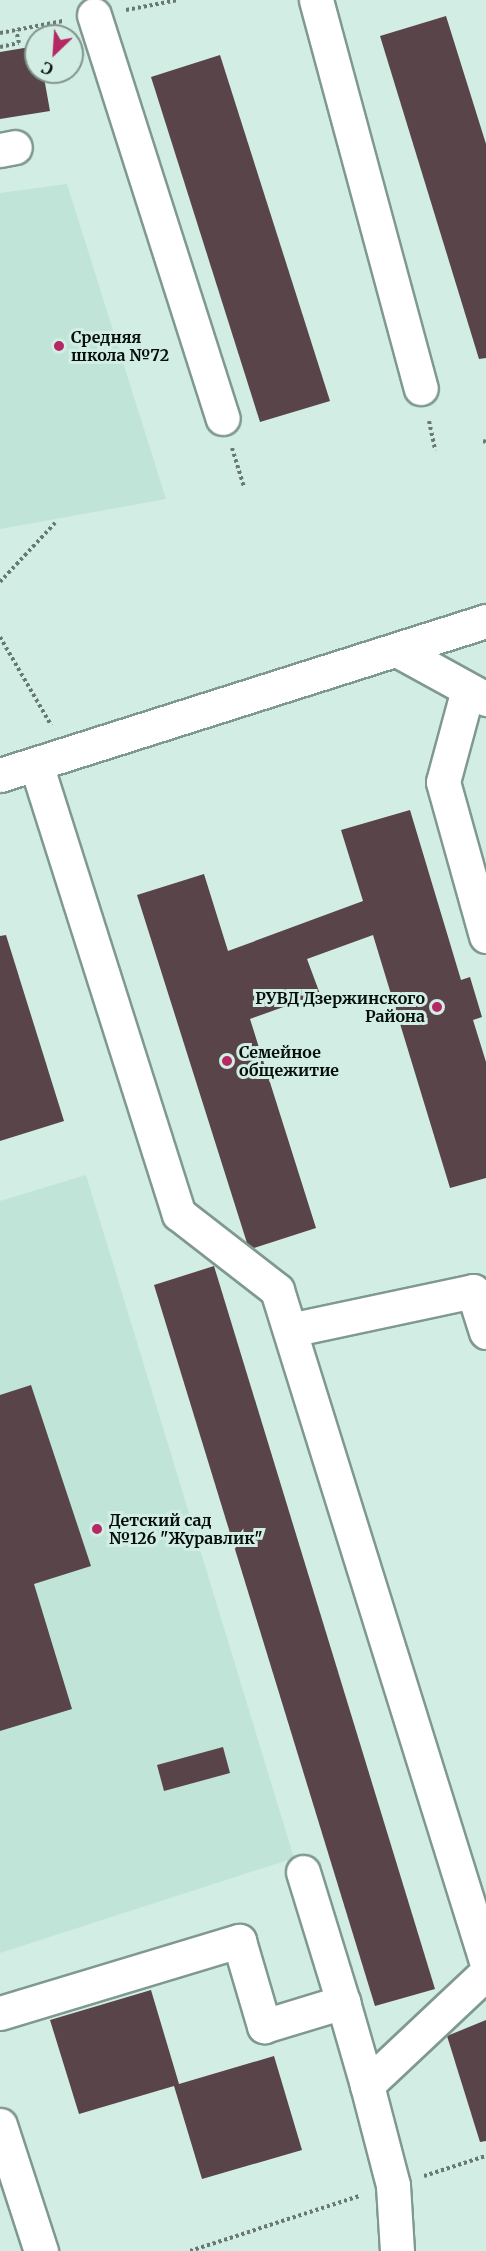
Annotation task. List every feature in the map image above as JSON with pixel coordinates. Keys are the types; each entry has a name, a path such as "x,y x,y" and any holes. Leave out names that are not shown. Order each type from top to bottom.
{"street":[{"path":"316,0 421,388"},
{"path":"94,15 223,418"},
{"path":"0,775 486,621"},
{"path":"397,650 476,696 443,782 486,936"},
{"path":"36,764 179,1214 277,1290 486,1961"},
{"path":"290,1330 473,1291 486,1332"},
{"path":"303,1872 367,2085 393,2186 397,2251"},
{"path":"0,2013 239,1941 264,2026 343,2002"},
{"path":"367,2085 486,1973"},
{"path":"0,2125 7,2170 42,2251"}],"path":[{"path":"0,47 19,44 16,30"},
{"path":"0,582 55,523"},
{"path":"0,637 68,754"},
{"path":"190,2251 486,2156"}],"shaded area":[{"name":"Средняя школа №72","path":"67,184 166,499 0,529 0,193"},
{"name":"Детский сад №126 \"Журавлик\"","path":"86,1175 294,1858 0,1953 0,1201"}],"building":[{"path":"446,16 486,144 486,358 479,359 380,36"},
{"path":"24,48 24,84 45,84 50,111 0,119 0,52"},
{"path":"220,55 330,401 260,422 151,77"},
{"path":"410,810 461,980 470,977 482,1017 473,1020 486,1062 486,1178 450,1188 373,935 307,959 320,994 250,1019 316,1228 254,1248 247,1243 137,895 204,874 228,951 363,901 341,830"},
{"path":"6,935 64,1121 0,1141 0,936"},
{"path":"214,1266 435,1989 375,2006 154,1285"},
{"path":"31,1385 91,1566 34,1584 72,1709 0,1731 0,1395"},
{"path":"223,1747 230,1773 164,1791 157,1765"},
{"path":"151,1990 179,2084 274,2056 302,2150 202,2179 174,2086 79,2114 50,2020"},
{"path":"486,2020 486,2141 480,2142 447,2036"}],"place":[{"name":"Средняя школа №72","path":"59,346"},
{"name":"РУВД Дзержинского Района","path":"437,1007"},
{"name":"Семейное общежитие","path":"227,1061"},
{"name":"Детский сад №126 \"Журавлик\"","path":"97,1529"}]}
